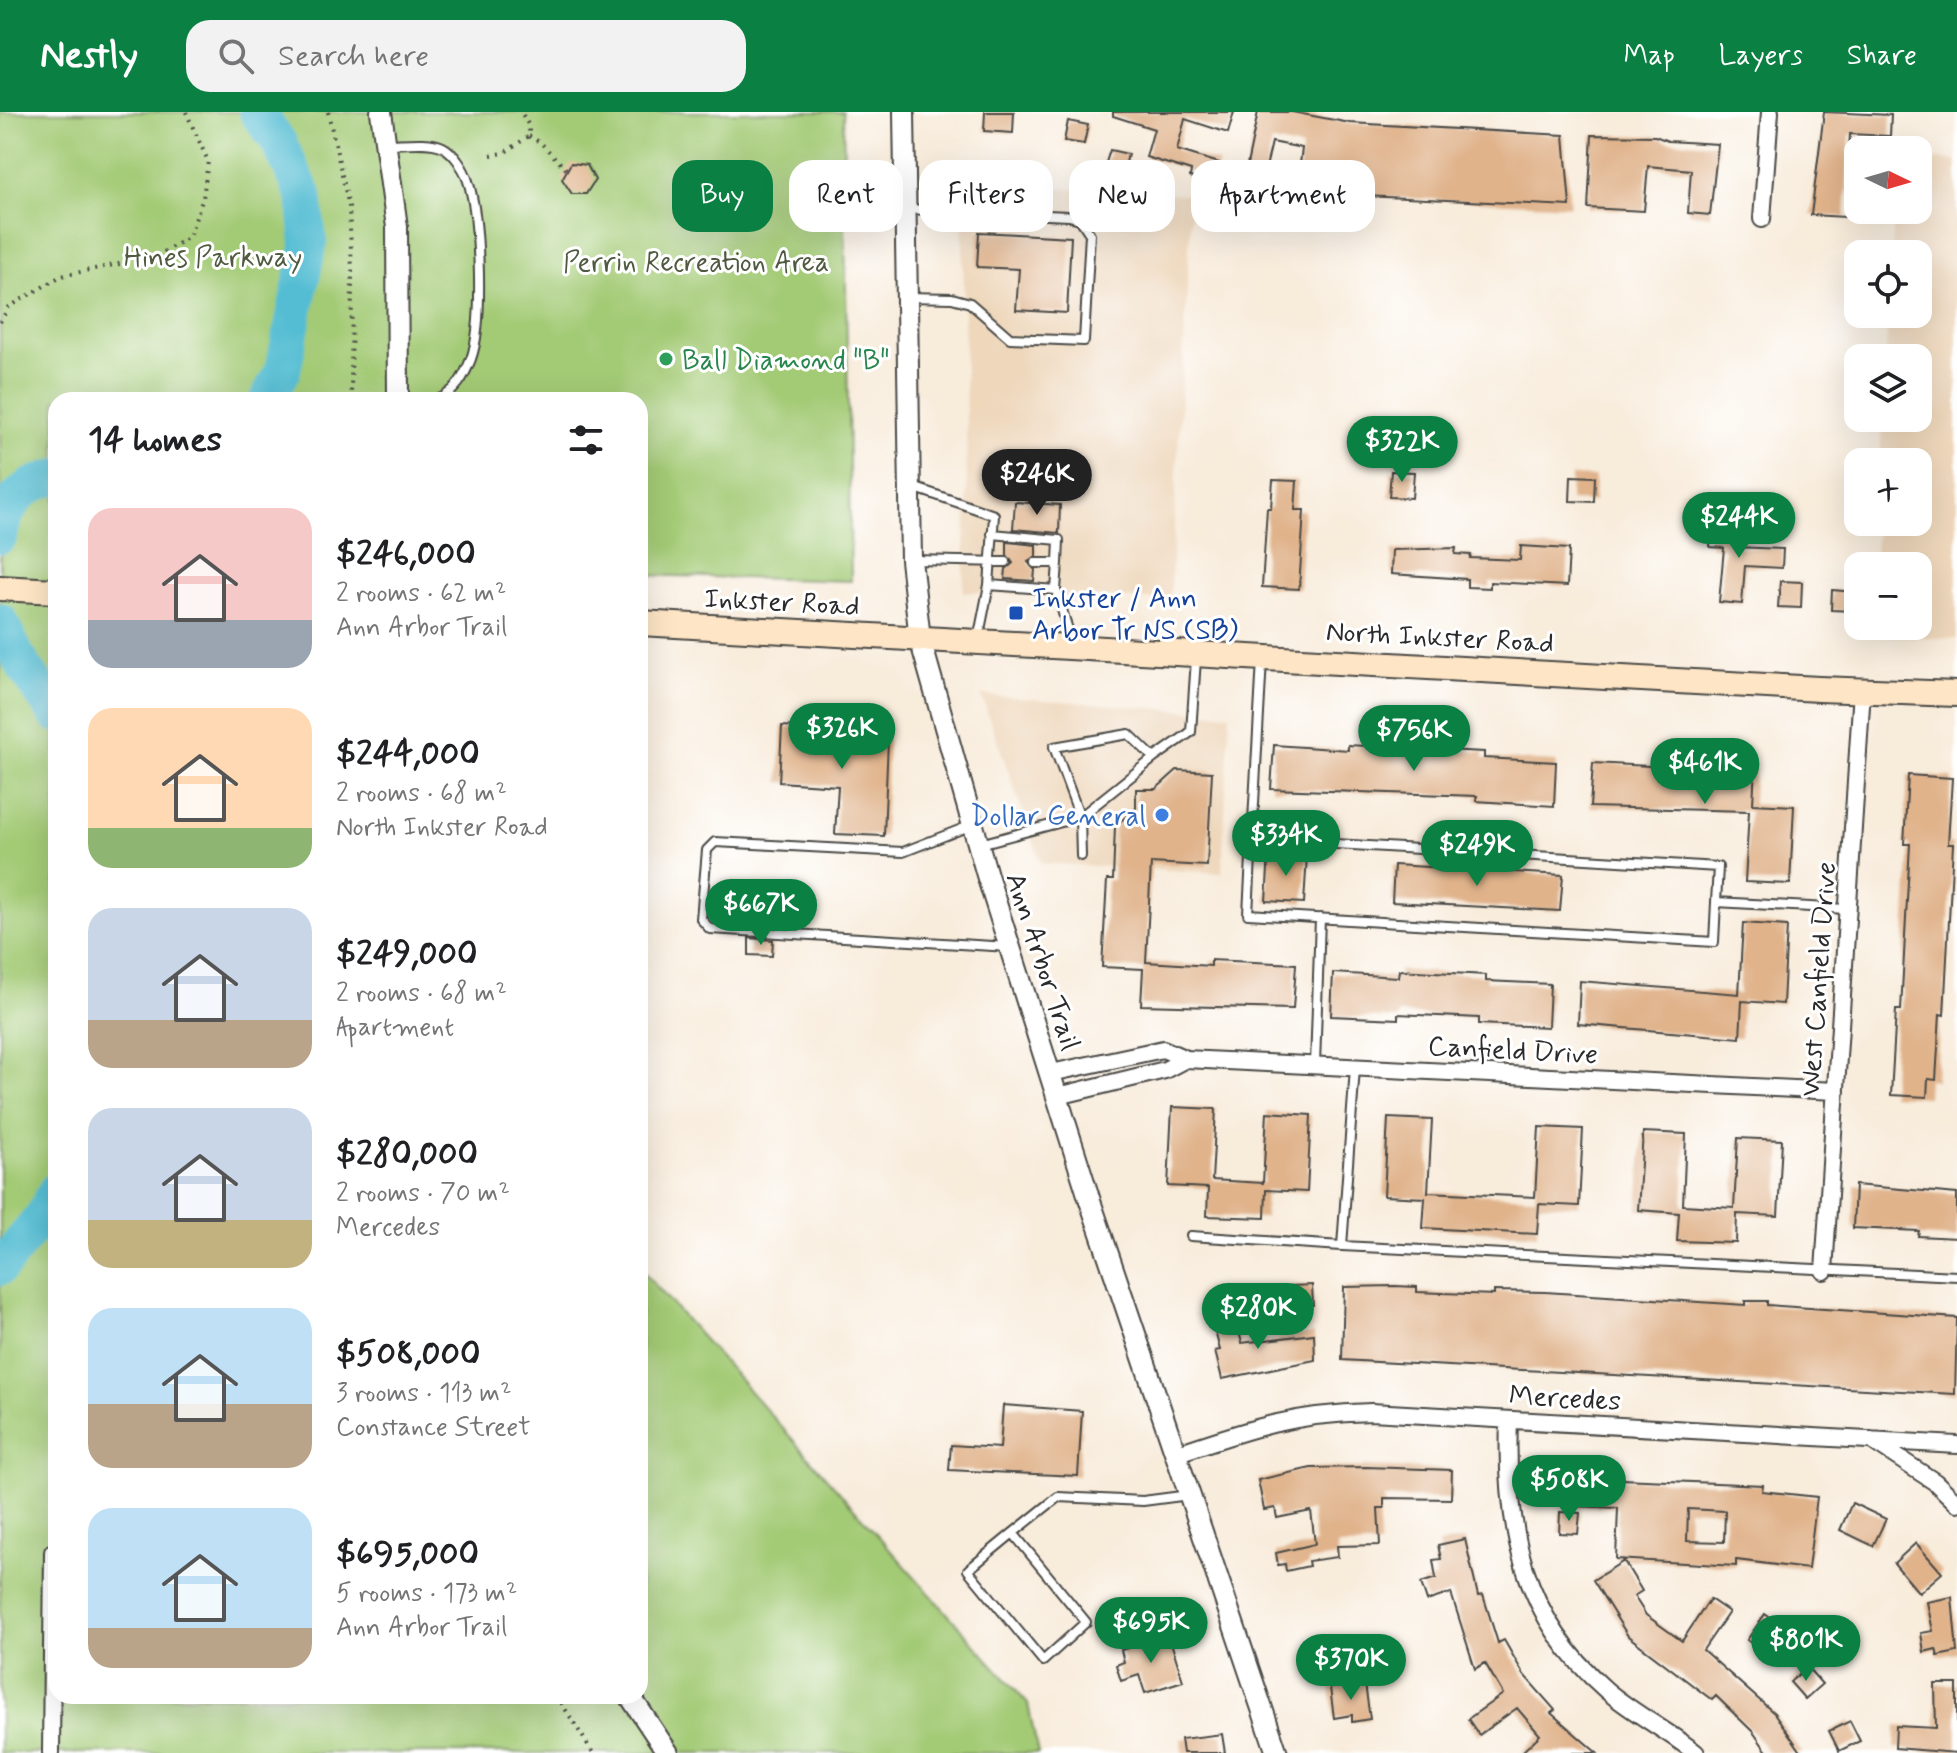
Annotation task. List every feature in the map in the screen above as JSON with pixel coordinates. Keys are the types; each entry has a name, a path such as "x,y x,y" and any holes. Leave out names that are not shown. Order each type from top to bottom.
{"main road":[{"path":"0,588 48,591"},
{"name":"Inkster Road","path":"648,623 920,639"},
{"name":"North Inkster Road","path":"920,639 1957,694"}],"street":[{"path":"381,112 397,227 398,392"},
{"name":"Ann Arbor Trail","path":"904,112 911,560 920,639 1010,947 1175,1454 1277,1753"},
{"path":"1762,219 1770,112"},
{"name":"West Canfield Drive","path":"1824,1271 1862,690"},
{"name":"Canfield Drive","path":"1051,1073 1163,1049 1186,1059 1836,1091"},
{"name":"Canfield Drive","path":"1058,1096 1165,1070 1186,1059"},
{"name":"Mercedes","path":"1175,1454 1267,1422 1323,1414 1371,1412 1957,1445"},
{"path":"1509,1420 1507,1476 1513,1526 1527,1575 1547,1619 1578,1661 1606,1690 1696,1753"},
{"path":"1870,1440 1926,1475 1957,1503"},
{"path":"51,1704 51,1753"},
{"path":"635,1704 668,1753"}],"lane":[{"path":"387,144 440,145 455,157 468,179 479,299 472,356 460,383 452,392"},
{"path":"905,209 1069,216 1080,219 1090,234 1084,341 1010,338 970,303 952,298 907,297"},
{"path":"909,486 994,515 989,585 977,643"},
{"path":"992,534 1059,540 1056,590 1073,648"},
{"path":"911,560 1006,562"},
{"path":"1035,563 1058,563"},
{"path":"989,585 1056,590"},
{"path":"1010,947 710,929 701,919 707,850 715,842 903,852 976,834 1080,817 1191,732 1197,654"},
{"path":"1252,839 1718,867 1714,942 1248,914 1252,839 1262,657"},
{"path":"1081,856 1080,817 1054,747 1129,734 1154,758"},
{"path":"1716,902 1848,909"},
{"path":"1315,1066 1320,918"},
{"path":"1342,1246 1355,1068"},
{"path":"1191,1236 1957,1276"},
{"path":"1013,1533 1086,1622 1043,1661 968,1570 1013,1533 1058,1497 1143,1501 1190,1495"}],"path":[{"path":"0,322 9,307 61,276 157,256 189,237 203,198 208,161 186,112"},
{"path":"328,112 349,207 351,392"},
{"path":"521,112 529,126 529,136"},
{"path":"491,155 504,153 529,136"},
{"path":"529,136 541,143 567,170"},
{"path":"562,1704 593,1753"}],"shaded area":[{"path":"1932,159 1957,160 1957,639 1932,638 1932,552 1875,552 1876,536 1932,536 1932,448 1881,448 1881,432 1932,432 1932,344 1887,344 1887,328 1932,328 1932,240 1893,240 1893,224 1932,224"},
{"path":"1053,188 1069,189 1069,232 1175,232 1175,194 1191,195 1170,600 963,592 967,490 963,232 1053,232"},
{"path":"981,695 1230,714 1222,873 1041,863"}],"green space":[{"path":"0,112 843,112 844,160 789,160 789,232 845,232 851,581 648,575 648,392 48,392 48,1704 648,1704 648,1277 1028,1704 1038,1753 0,1753"}],"building":[{"path":"985,112 1014,112 1013,133 984,131"},
{"path":"1113,112 1234,112 1228,133 1185,119 1177,150 1209,160 1191,160 1191,171 1175,166 1175,160 1146,157 1154,129 1113,116"},
{"path":"1258,112 1292,112 1350,123 1564,135 1570,206 1375,197 1375,160 1300,160 1302,148 1272,142 1268,160 1248,160"},
{"path":"1824,112 1891,115 1890,136 1844,136 1844,217 1811,215"},
{"path":"1068,121 1088,125 1084,144 1064,141"},
{"path":"1592,135 1655,136 1668,141 1718,144 1710,215 1688,213 1691,170 1648,166 1644,211 1588,208"},
{"path":"1110,150 1128,154 1127,160 1107,160"},
{"path":"571,163 587,165 595,180 586,194 572,194 562,179"},
{"path":"979,232 1071,237 1067,313 1016,310 1019,269 977,267"},
{"path":"1391,471 1414,472 1412,498 1389,497"},
{"path":"1571,476 1595,477 1594,502 1570,501"},
{"path":"1273,480 1297,481 1295,510 1304,510 1299,589 1262,587 1267,508 1271,508"},
{"path":"1015,502 1060,505 1059,533 1013,529"},
{"path":"1712,519 1737,521 1735,547 1783,549 1782,568 1745,566 1742,604 1719,602 1724,548 1710,547"},
{"path":"1007,542 1036,545 1036,556 1028,562 1035,570 1034,581 1005,579 1006,569 1013,563 1007,555"},
{"path":"1521,546 1569,549 1567,586 1490,582 1490,588 1467,587 1467,579 1391,574 1392,550 1456,548 1455,554 1471,555 1470,558 1520,560"},
{"path":"1780,581 1802,582 1801,608 1778,607"},
{"path":"1832,590 1844,591 1844,611 1831,610"},
{"path":"852,722 883,724 882,739 888,740 884,836 835,834 838,786 779,782 782,726 851,730"},
{"path":"1274,745 1348,750 1348,745 1484,752 1484,758 1556,762 1554,806 1476,801 1477,796 1271,789"},
{"path":"1669,762 1755,767 1753,804 1794,806 1790,884 1745,882 1749,811 1590,807 1593,763 1668,767"},
{"path":"1177,770 1212,772 1207,866 1151,863 1146,962 1211,966 1211,960 1296,964 1293,1009 1141,1005 1143,969 1102,967 1107,880 1113,880 1115,826 1136,808 1136,789 1156,789"},
{"path":"1908,775 1952,778 1948,844 1953,844 1944,1015 1940,1014 1936,1080 1928,1079 1927,1097 1891,1095 1896,1010 1901,1010 1910,844 1904,844"},
{"path":"1269,853 1307,855 1304,903 1266,901"},
{"path":"1394,865 1563,875 1560,911 1392,902"},
{"path":"1743,923 1787,926 1783,1004 1742,1001 1740,1038 1578,1024 1580,981 1739,994"},
{"path":"749,938 773,940 772,956 749,955"},
{"path":"1399,970 1486,975 1486,981 1550,984 1548,1027 1479,1024 1479,1018 1398,1014 1398,1019 1331,1016 1333,973 1398,977"},
{"path":"1172,1107 1216,1109 1212,1180 1263,1183 1267,1112 1311,1115 1307,1192 1266,1190 1265,1218 1207,1216 1208,1188 1168,1186"},
{"path":"1388,1118 1432,1120 1428,1192 1535,1197 1539,1127 1583,1129 1579,1206 1539,1204 1537,1234 1423,1228 1425,1198 1384,1196"},
{"path":"1643,1132 1686,1134 1683,1205 1734,1208 1738,1138 1782,1140 1778,1216 1737,1214 1736,1243 1677,1241 1679,1213 1638,1210"},
{"path":"1855,1185 1957,1194 1957,1238 1918,1236 1919,1231 1853,1228"},
{"path":"1312,1285 1313,1305 1292,1305 1291,1286"},
{"path":"1344,1287 1417,1287 1417,1292 1494,1295 1494,1291 1545,1292 1745,1305 1745,1301 1767,1301 1767,1305 1957,1318 1955,1394 1342,1360"},
{"path":"1234,1314 1242,1343 1314,1334 1315,1360 1222,1379 1215,1351 1220,1350 1212,1320"},
{"path":"1003,1405 1082,1411 1078,1476 949,1470 951,1445 1000,1448"},
{"path":"1311,1468 1452,1470 1451,1499 1384,1498 1384,1508 1378,1508 1380,1545 1337,1546 1338,1557 1308,1561 1309,1566 1286,1571 1285,1564 1278,1565 1276,1553 1315,1544 1311,1511 1277,1518 1275,1508 1264,1510 1258,1480"},
{"path":"1574,1477 1763,1485 1762,1491 1817,1497 1808,1569 1736,1560 1736,1566 1616,1559 1618,1508 1573,1506","holes":["1688,1509 1725,1511 1724,1542 1687,1541"]},
{"path":"1852,1503 1886,1519 1873,1546 1840,1530"},
{"path":"1560,1512 1580,1513 1578,1534 1559,1533"},
{"path":"1465,1539 1478,1596 1483,1595 1498,1643 1504,1640 1524,1675 1555,1710 1551,1713 1597,1753 1521,1753 1540,1735 1517,1708 1479,1735 1468,1719 1503,1694 1485,1663 1475,1669 1451,1593 1427,1601 1421,1583 1436,1578 1433,1560 1441,1559 1438,1545"},
{"path":"1916,1543 1942,1573 1919,1593 1894,1563"},
{"path":"1624,1561 1642,1591 1634,1596 1646,1615 1682,1641 1710,1599 1729,1612 1703,1650 1774,1713 1802,1753 1768,1753 1753,1732 1716,1696 1712,1700 1628,1636 1593,1580"},
{"path":"1952,1597 1957,1652 1938,1656 1936,1649 1924,1652 1921,1633 1933,1631 1927,1602"},
{"path":"1765,1614 1782,1626 1763,1652 1747,1640"},
{"path":"1169,1636 1183,1681 1145,1693 1139,1675 1121,1681 1116,1665 1124,1662 1121,1650"},
{"path":"1807,1667 1822,1684 1805,1699 1790,1682"},
{"path":"1365,1684 1370,1719 1352,1722 1352,1715 1334,1718 1330,1688"},
{"path":"1935,1684 1957,1684 1957,1753 1895,1748 1896,1726 1936,1728"},
{"path":"1850,1721 1860,1741 1839,1751 1829,1731"},
{"path":"1222,1734 1225,1753 1183,1753 1181,1739"}],"waterway":[{"path":"257,112 278,141 304,195 309,243 283,370 271,392"},
{"path":"0,536 11,505 26,490 48,479"},
{"path":"0,621 17,656 48,702"},
{"path":"0,1268 48,1206"}],"place":[{"name":"Ball Diamond \"B\"","path":"666,359"},
{"name":"Inkster / Ann Arbor Tr NS (SB)","path":"1016,613"},
{"name":"Dollar General","path":"1162,815"}],"park label":[{"name":"Hines Parkway","path":"213,256"},
{"name":"Perrin Recreation Area","path":"696,261"}]}
